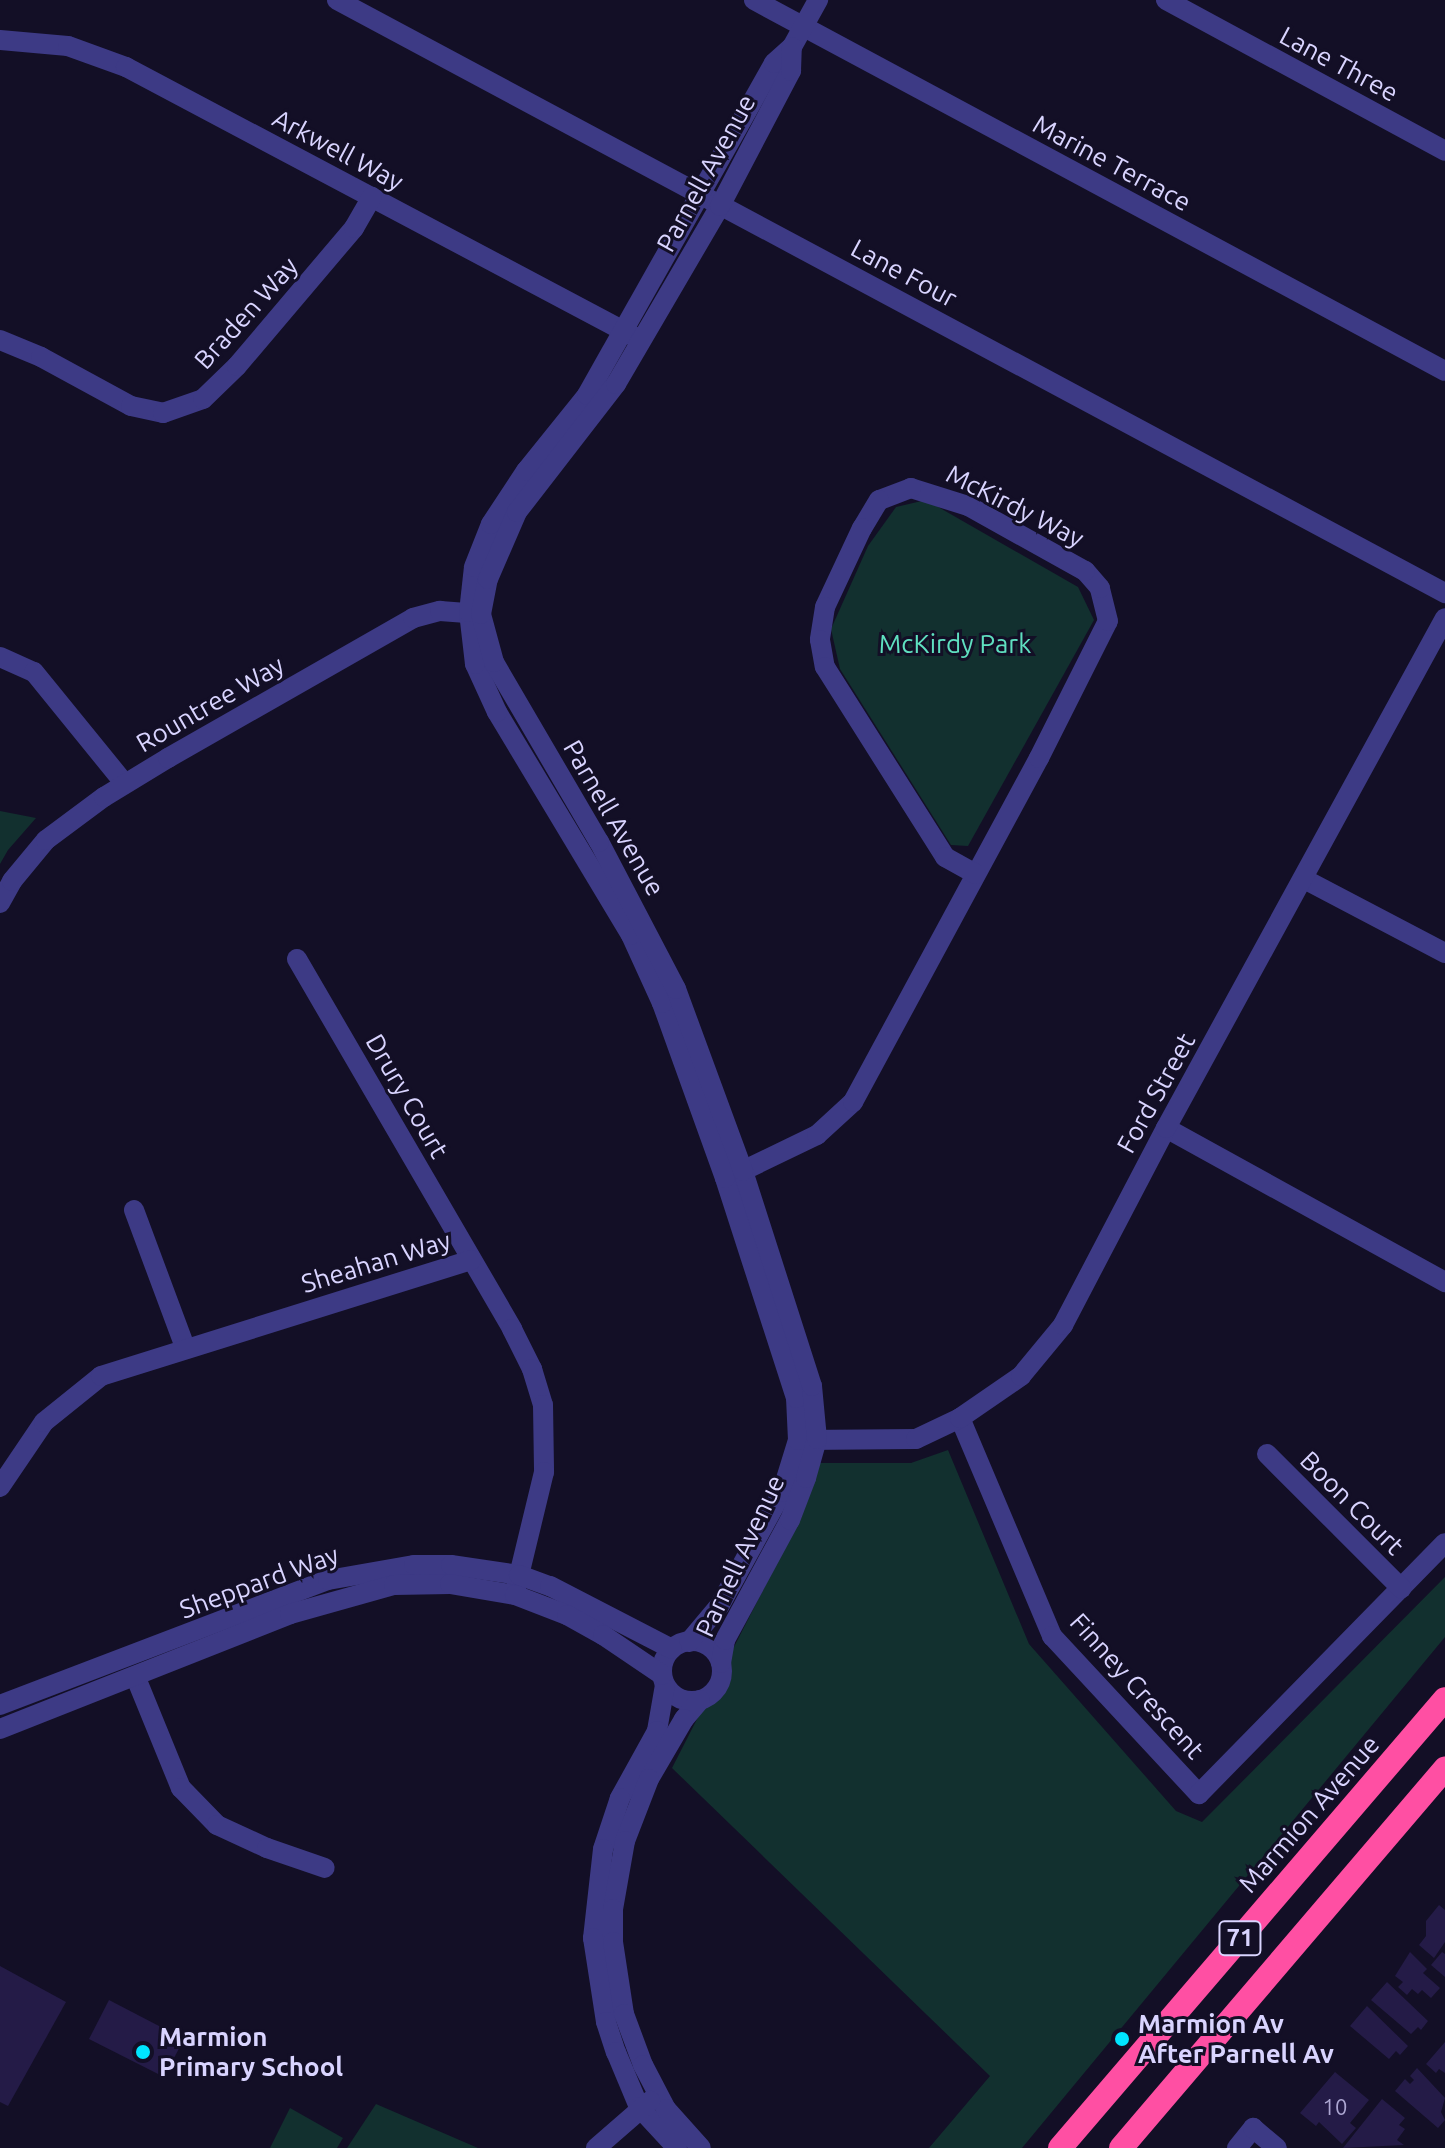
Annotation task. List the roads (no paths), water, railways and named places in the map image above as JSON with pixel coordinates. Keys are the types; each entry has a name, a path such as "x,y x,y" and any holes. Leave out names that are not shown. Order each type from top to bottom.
{"highway":[{"name":"Marmion Avenue","path":"1060,2148 1445,1699"},
{"name":"71","path":"1121,2148 1445,1768"}],"street":[{"name":"Lane Four","path":"337,0 1445,593"},
{"name":"Marine Terrace","path":"754,0 1445,371"},
{"name":"Parnell Avenue","path":"701,2148 666,2109 624,2014 616,1974 613,1909 625,1841 649,1779 684,1719 700,1700 716,1690 722,1672 725,1640 790,1520 808,1440 812,1386 734,1174 631,935 491,698 475,664 474,567 491,524 526,471 633,336 711,201 774,63 792,47 818,0"},
{"name":"Lane Three","path":"1166,0 1445,151"},
{"name":"Arkwell Way","path":"0,40 68,46 126,67 633,336"},
{"name":"Braden Way","path":"0,340 41,357 131,406 163,413 203,399 237,366 344,240 372,197"},
{"name":"McKirdy Way","path":"734,1174 817,1135 853,1102 976,874 1108,621 1100,588 1085,571 968,506 911,488 879,500 862,528 825,607 820,640 825,667 945,857 976,874"},
{"name":"Rountree Way","path":"0,903 12,881 46,840 125,784 413,618 440,611 475,613"},
{"name":"Ford Street","path":"808,1440 916,1439 960,1418 1021,1376 1063,1325 1166,1128 1442,630"},
{"path":"0,657 34,672 125,784"},
{"path":"1304,879 1445,953"},
{"name":"Drury Court","path":"297,959 471,1260"},
{"path":"1166,1128 1445,1282"},
{"path":"134,1210 185,1347"},
{"name":"Sheahan Way","path":"0,1487 44,1422 101,1376 185,1347 471,1260 525,1355 543,1405 544,1472 517,1585"},
{"name":"Finney Crescent","path":"960,1418 1052,1636 1199,1794 1445,1543"},
{"name":"Parnell Avenue","path":"677,2148 639,2107 606,2022 593,1938 603,1849 620,1798 657,1731 663,1665 720,1605 808,1440"},
{"name":"Boon Court","path":"1267,1454 1401,1588"},
{"name":"Sheppard Way","path":"0,1705 328,1580 414,1565 451,1565 517,1585 603,1635 664,1680"},
{"name":"Sheppard Way","path":"0,1729 136,1678 290,1614 356,1593 422,1583 550,1586 680,1645"},
{"name":"Parnell Avenue","path":"680,1645 712,1649 721,1663"},
{"path":"136,1678 181,1788 208,1816 217,1825 267,1848 325,1868"},
{"path":"664,1680 680,1699 700,1700"},
{"path":"596,2148 639,2107 659,2095"},
{"path":"1237,2148 1253,2128 1277,2148"}],"place":[{"name":"Marmion Av After Parnell Av","path":"1122,2039"},
{"name":"Marmion Primary School","path":"143,2052"}],"park label":[{"name":"McKirdy Park","path":"955,644"}]}
